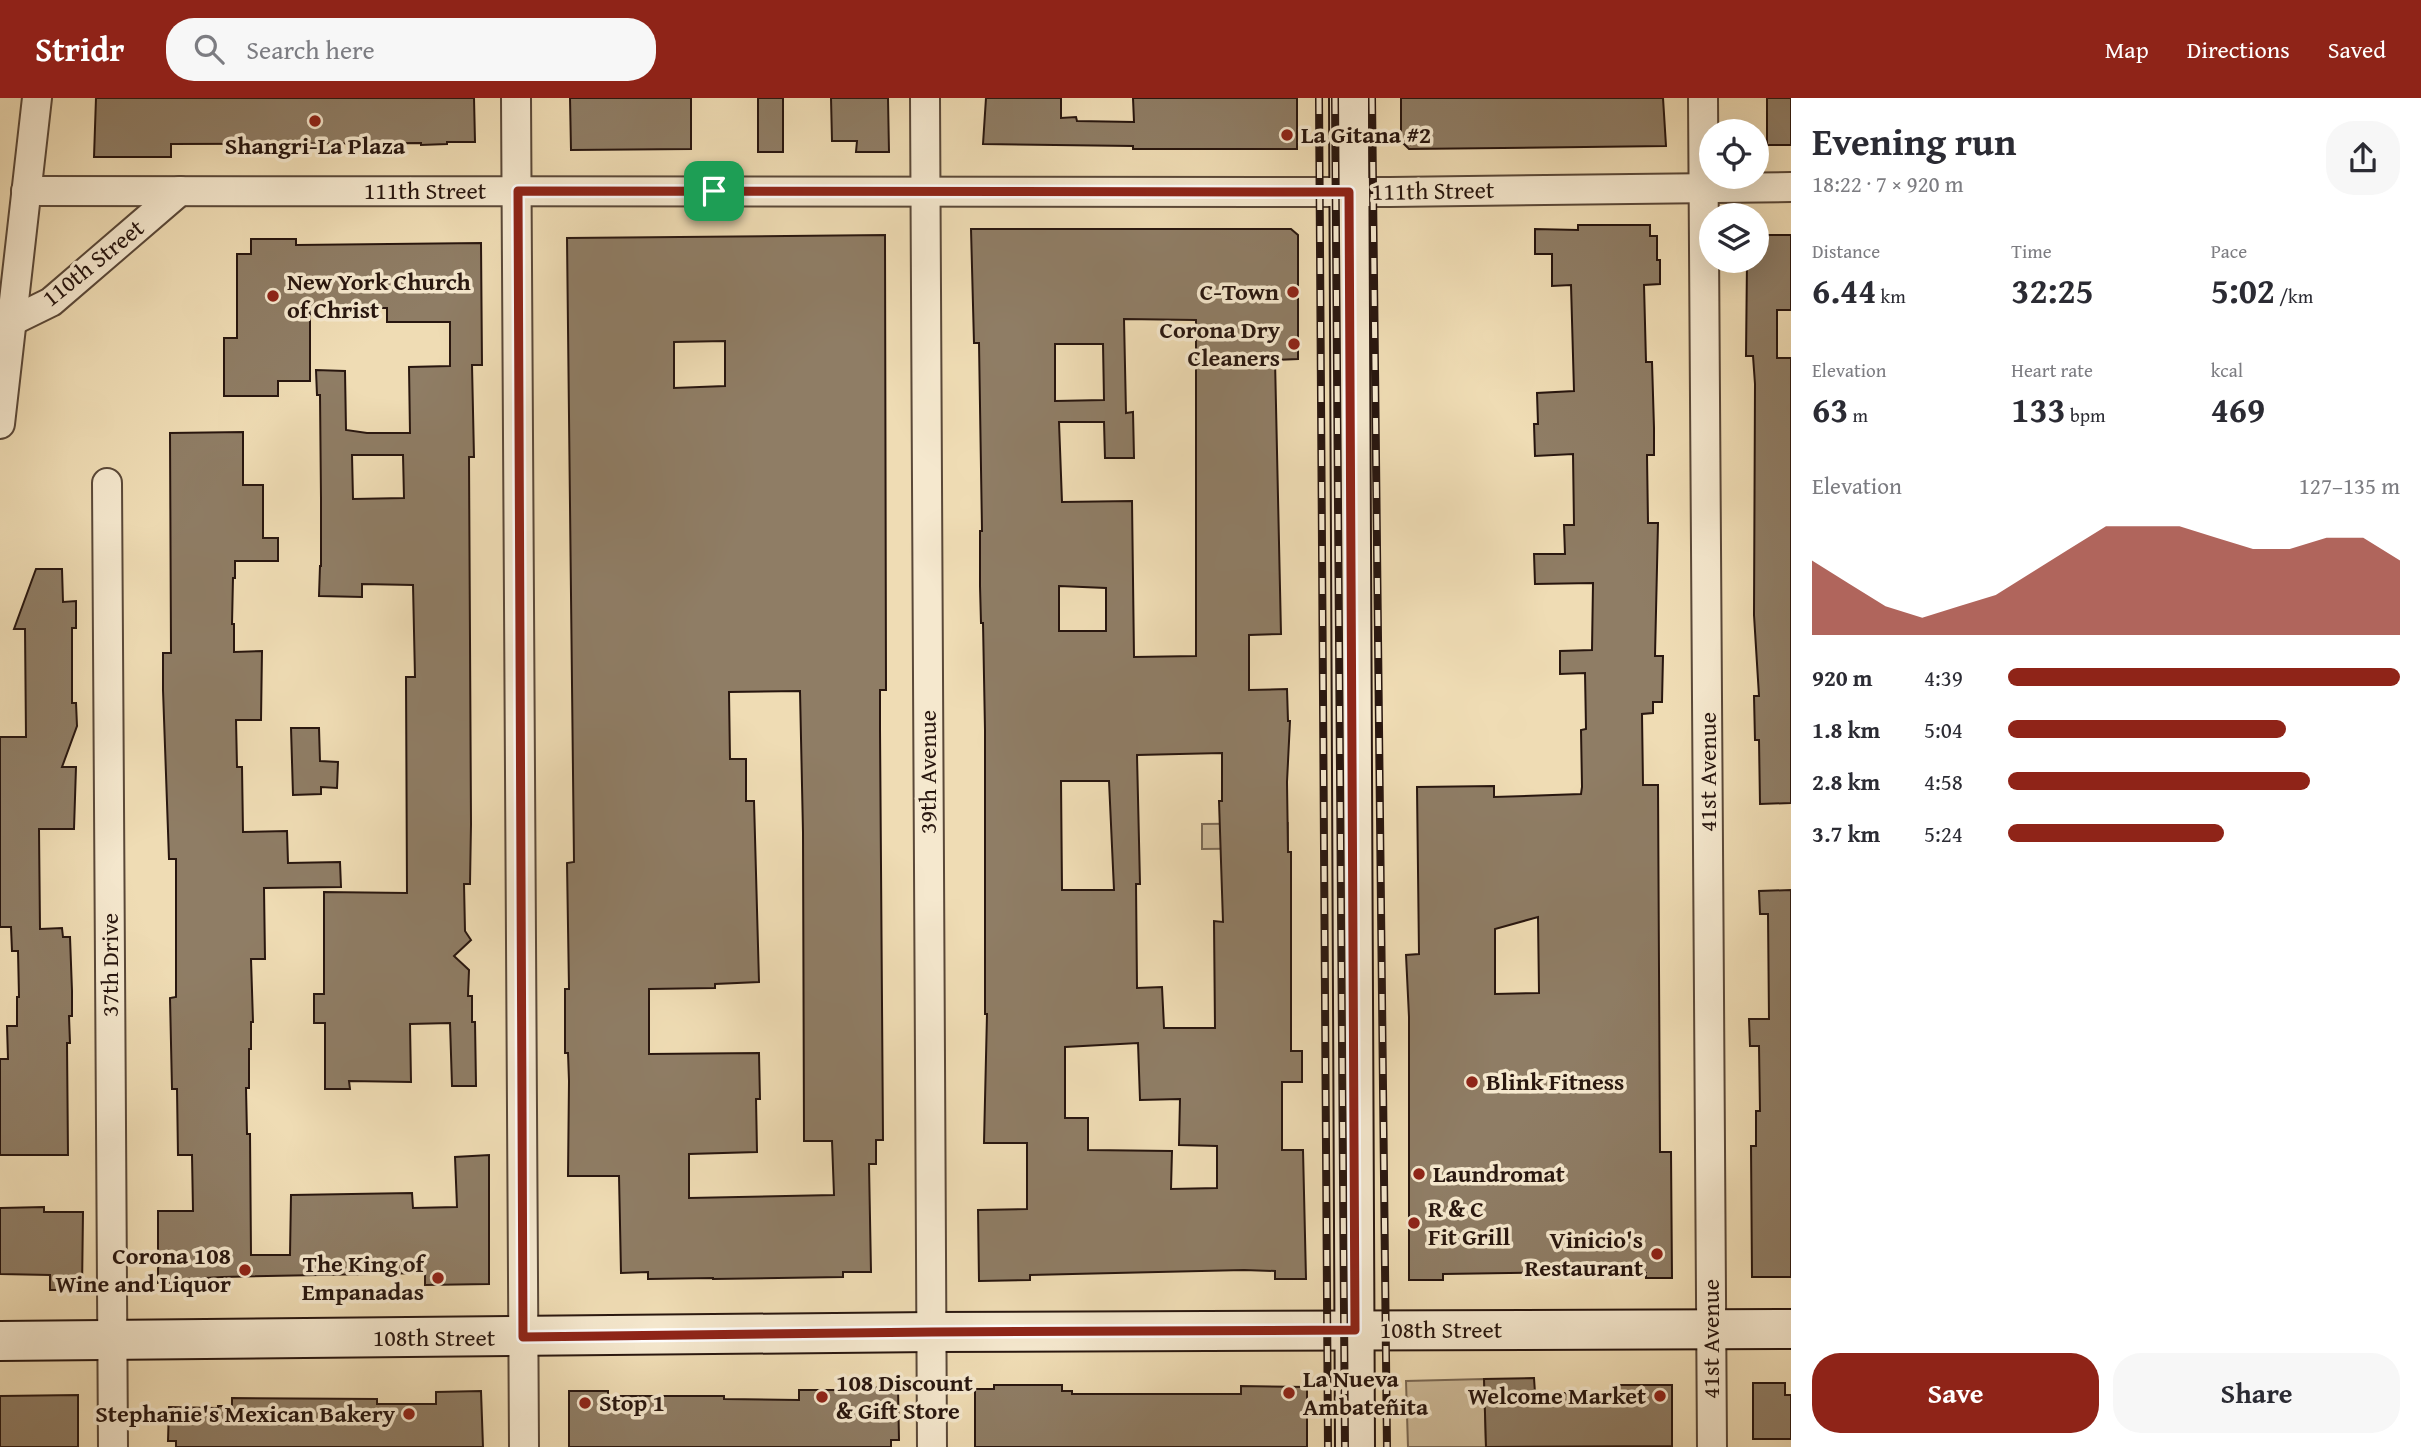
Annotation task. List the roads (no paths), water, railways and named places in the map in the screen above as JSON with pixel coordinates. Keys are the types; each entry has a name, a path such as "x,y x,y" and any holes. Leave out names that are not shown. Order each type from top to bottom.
{"main road":[{"path":"1349,98 1355,1447"},
{"name":"108th Street","path":"0,1341 932,1332 1791,1329"}],"street":[{"path":"0,424 6,324 37,98"},
{"path":"516,98 524,1447"},
{"name":"39th Avenue","path":"925,98 932,1447"},
{"name":"41st Avenue","path":"1703,98 1703,119"},
{"name":"111th Street","path":"1769,187 1791,187"},
{"name":"111th Street","path":"26,191 1349,192 1699,188"},
{"name":"41st Avenue","path":"1703,189 1712,1447"},
{"name":"110th Street","path":"6,324 51,302 180,191"},
{"name":"37th Drive","path":"107,483 113,1447"}],"railway":[{"path":"1319,98 1328,1447"},
{"path":"1335,98 1345,1447"},
{"path":"1372,98 1387,1447"}],"place":[{"name":"Shangri-La Plaza","path":"315,121"},
{"name":"La Gitana #2","path":"1287,135"},
{"name":"C-Town","path":"1293,292"},
{"name":"New York Church of Christ","path":"273,296"},
{"name":"Corona Dry Cleaners","path":"1294,344"},
{"name":"Blink Fitness","path":"1472,1082"},
{"name":"Laundromat","path":"1419,1174"},
{"name":"R & C Fit Grill","path":"1414,1223"},
{"name":"Vinicio's Restaurant","path":"1657,1254"},
{"name":"Corona 108 Wine and Liquor","path":"245,1270"},
{"name":"The King of Empanadas","path":"438,1278"},
{"name":"La Nueva Ambateñita","path":"1289,1393"},
{"name":"Welcome Market","path":"1660,1396"},
{"name":"108 Discount & Gift Store","path":"822,1397"},
{"name":"Stop 1","path":"585,1403"},
{"name":"Stephanie's Mexican Bakery","path":"409,1414"}]}
